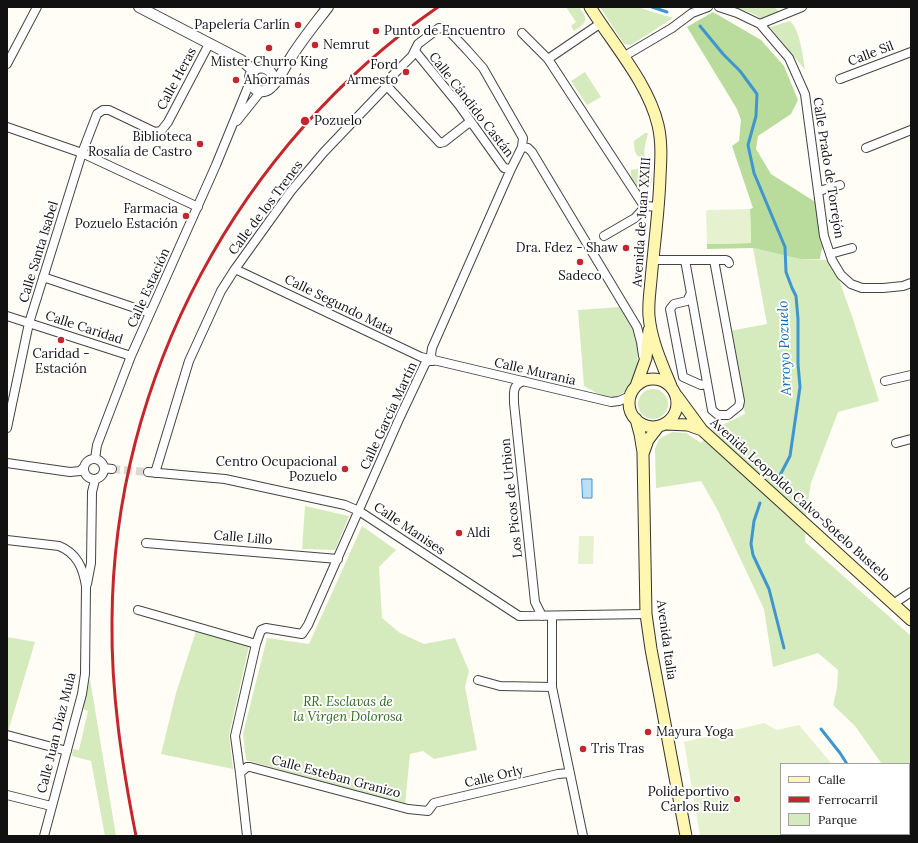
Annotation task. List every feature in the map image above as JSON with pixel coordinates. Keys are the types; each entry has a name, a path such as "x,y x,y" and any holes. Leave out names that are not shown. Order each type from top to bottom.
{"main road":[{"name":"Avenida de Juan XXIII","path":"590,7 636,75 654,109 658,125 661,157 649,317 660,360 671,386"},
{"path":"643,454 636,419 629,404 630,396 636,386 644,365 647,348 649,317"},
{"path":"636,386 645,380 652,379 659,379 671,386 677,396 678,404 676,412 672,418 662,425"},
{"name":"Avenida Leopoldo Calvo-Sotelo Bustelo","path":"677,396 702,430 911,620"},
{"path":"636,419 645,426 688,426 702,430"},
{"name":"Avenida Italia","path":"662,425 648,440 643,454 646,614 651,649 686,836"}],"street":[{"path":"7,64 37,7"},
{"path":"140,7 241,60 254,71"},
{"path":"623,57 672,28 692,13 708,7"},
{"name":"Calle Prado de Torrejón","path":"719,7 737,13 760,24 789,58 805,94 824,236 830,254 841,275 851,284 862,288 903,286 911,283"},
{"path":"760,24 802,7"},
{"path":"290,59 282,65 270,70 259,68 254,71 250,76 250,82 254,88 261,91 267,90 281,76 290,59 327,8"},
{"path":"548,59 600,23"},
{"name":"Calle de los Trenes","path":"152,472 189,361 221,291 281,204 302,177 386,86 388,80 412,56 422,41 439,28 451,33 483,68 523,138 522,147"},
{"path":"522,32 548,59 642,203 646,206 658,207"},
{"name":"Calle Heras","path":"82,154 97,114 103,110 109,110 155,132 161,131 168,122 210,44"},
{"name":"Calle Cándido Castán","path":"415,52 460,105 504,168 510,169"},
{"name":"Calle Sil","path":"840,79 911,52"},
{"path":"270,70 273,75 273,84"},
{"name":"Calle Estación","path":"95,459 97,445 131,356 198,207 250,82"},
{"path":"386,86 440,143 444,142 471,122"},
{"name":"Calle Estación","path":"232,128 261,91"},
{"path":"7,128 82,154 198,207"},
{"path":"866,148 911,130"},
{"path":"522,147 528,148 532,152 637,327 641,342 644,365"},
{"name":"Calle García Martín","path":"256,644 261,630 266,628 302,634 308,625 425,364 428,361 434,360 431,356 432,348 510,169 522,147"},
{"name":"Calle Santa Isabel","path":"7,428 29,323 82,154"},
{"path":"819,191 840,185"},
{"path":"604,236 635,218 646,206"},
{"path":"830,254 852,248"},
{"path":"653,260 726,260 729,263"},
{"path":"685,260 712,410 718,415 728,415 739,406 740,401 714,260"},
{"name":"Calle Segundo Mata","path":"235,269 414,354 434,360"},
{"path":"44,277 150,313"},
{"path":"691,293 687,301 674,304 670,309 683,377 701,385 707,384"},
{"name":"Calle Caridad","path":"7,316 131,356"},
{"name":"Calle Murania","path":"434,360 610,402 619,401 630,396"},
{"path":"885,381 911,375"},
{"name":"Los Picos de Urbion","path":"524,381 515,386 514,403 535,602 542,616"},
{"path":"896,443 911,439"},
{"path":"7,463 70,472 80,471 86,462 95,459 101,462 108,469 95,480 92,492 91,563 86,586"},
{"path":"83,468 87,477 95,480"},
{"name":"Calle Manises","path":"152,472 225,479 345,506 359,511 519,616 646,614"},
{"path":"7,540 59,546 66,549 77,559 84,574 86,586"},
{"name":"Calle Lillo","path":"146,542 338,558"},
{"name":"Calle Juan Díaz Mula","path":"44,836 82,694 85,674 86,586"},
{"path":"893,604 911,592"},
{"path":"138,610 256,644 235,736 247,836"},
{"path":"551,616 552,687 583,836"},
{"path":"478,680 500,686 552,687"},
{"path":"7,735 67,751"},
{"name":"Calle Esteban Granizo","path":"240,772 247,767 250,767 408,809 428,811"},
{"name":"Calle Orly","path":"428,811 434,803 558,774 570,774"},
{"path":"7,795 51,806"}],"green space":[{"path":"566,7 579,7 585,18 584,23 574,31 571,26 576,22"},
{"path":"600,7 637,7 673,18 631,45 624,44"},
{"path":"736,7 774,7 779,11 761,19 756,15"},
{"path":"713,12 761,40 784,66 798,100 791,114 758,136 756,149 771,174 817,203 824,245 820,259 800,259 753,248 707,249 707,244 751,243 750,209 753,208 732,146 739,141 741,120 737,109 687,27"},
{"path":"790,21 799,37 805,70 770,27"},
{"path":"585,72 601,97 587,105 571,81"},
{"path":"645,133 648,133 644,151 646,161 636,154 634,145 634,141"},
{"path":"641,164 648,167 652,177 651,183 646,187 637,185 632,179 631,170 638,169"},
{"path":"750,209 751,243 707,244 706,210"},
{"path":"753,248 800,259 832,260 854,322 879,401 838,412 811,483 807,509 805,542 911,636 911,806 910,763 881,763 855,726 833,705 837,688 838,670 818,653 773,667 764,609 717,509 701,481 656,488 655,449 659,439 672,432 686,433 701,443 714,429 745,414 730,331 767,324"},
{"path":"620,307 632,326 635,334 638,352 637,361 634,377 627,390 618,396 609,397 584,386 578,310"},
{"path":"653,389 659,390 667,398 667,410 659,418 653,419 647,418 639,410 638,404 639,398 647,390"},
{"path":"305,506 349,516 335,550 302,549"},
{"name":"RR. Esclavas de la Virgen Dolorosa","path":"362,526 396,550 379,567 382,618 400,633 424,644 455,638 469,671 465,687 477,750 434,759 423,751 410,754 405,805 246,760 243,734 267,638 309,644"},
{"path":"579,536 594,536 593,564 578,564"},
{"path":"196,631 249,646 229,735 233,769 161,754 176,693"},
{"path":"7,637 35,642 7,735"},
{"path":"90,679 116,836 105,836 91,761 72,756 73,749 79,750 88,711 83,709"},
{"name":"Polideportivo Carlos Ruiz","path":"764,723 777,730 799,725 831,763 780,763 780,835 905,836 700,836 684,742"}],"water":[{"path":"582,479 592,479 592,498 583,498"}],"waterway":[{"name":"Arroyo Pozuelo","path":"652,7 667,12"},
{"name":"Arroyo Pozuelo","path":"700,26 723,54 740,71 757,94 756,116 748,145 754,173 785,247 786,272 796,296 800,387 790,456 777,481"},
{"name":"Arroyo Pozuelo","path":"760,503 754,521 751,544 753,555 769,589 784,648"},
{"name":"Arroyo Pozuelo","path":"821,729 846,763"}],"tunnel":[{"path":"112,469 148,472"}],"railway":[{"path":"136,836 118,729 113,675 112,621 118,531 135,442 163,356 201,275 248,198 303,127 367,63 438,7"}],"place":[{"name":"Papelería Carlín","path":"298,25"},
{"name":"Punto de Encuentro","path":"376,31"},
{"name":"Nemrut","path":"315,45"},
{"name":"Mister Churro King","path":"269,48"},
{"name":"Ford Armesto","path":"406,72"},
{"name":"Ahorramás","path":"236,80"},
{"name":"Pozuelo","path":"305,121"},
{"name":"Biblioteca Rosalía de Castro","path":"200,144"},
{"name":"Farmacia Pozuelo Estación","path":"186,216"},
{"name":"Dra. Fdez - Shaw","path":"626,248"},
{"name":"Sadeco","path":"580,262"},
{"name":"Caridad - Estación","path":"61,340"},
{"name":"Centro Ocupacional Pozuelo","path":"345,469"},
{"name":"Aldi","path":"459,533"},
{"name":"Mayura Yoga","path":"648,732"},
{"name":"Tris Tras","path":"583,749"},
{"name":"Polideportivo Carlos Ruiz","path":"737,799"}]}
